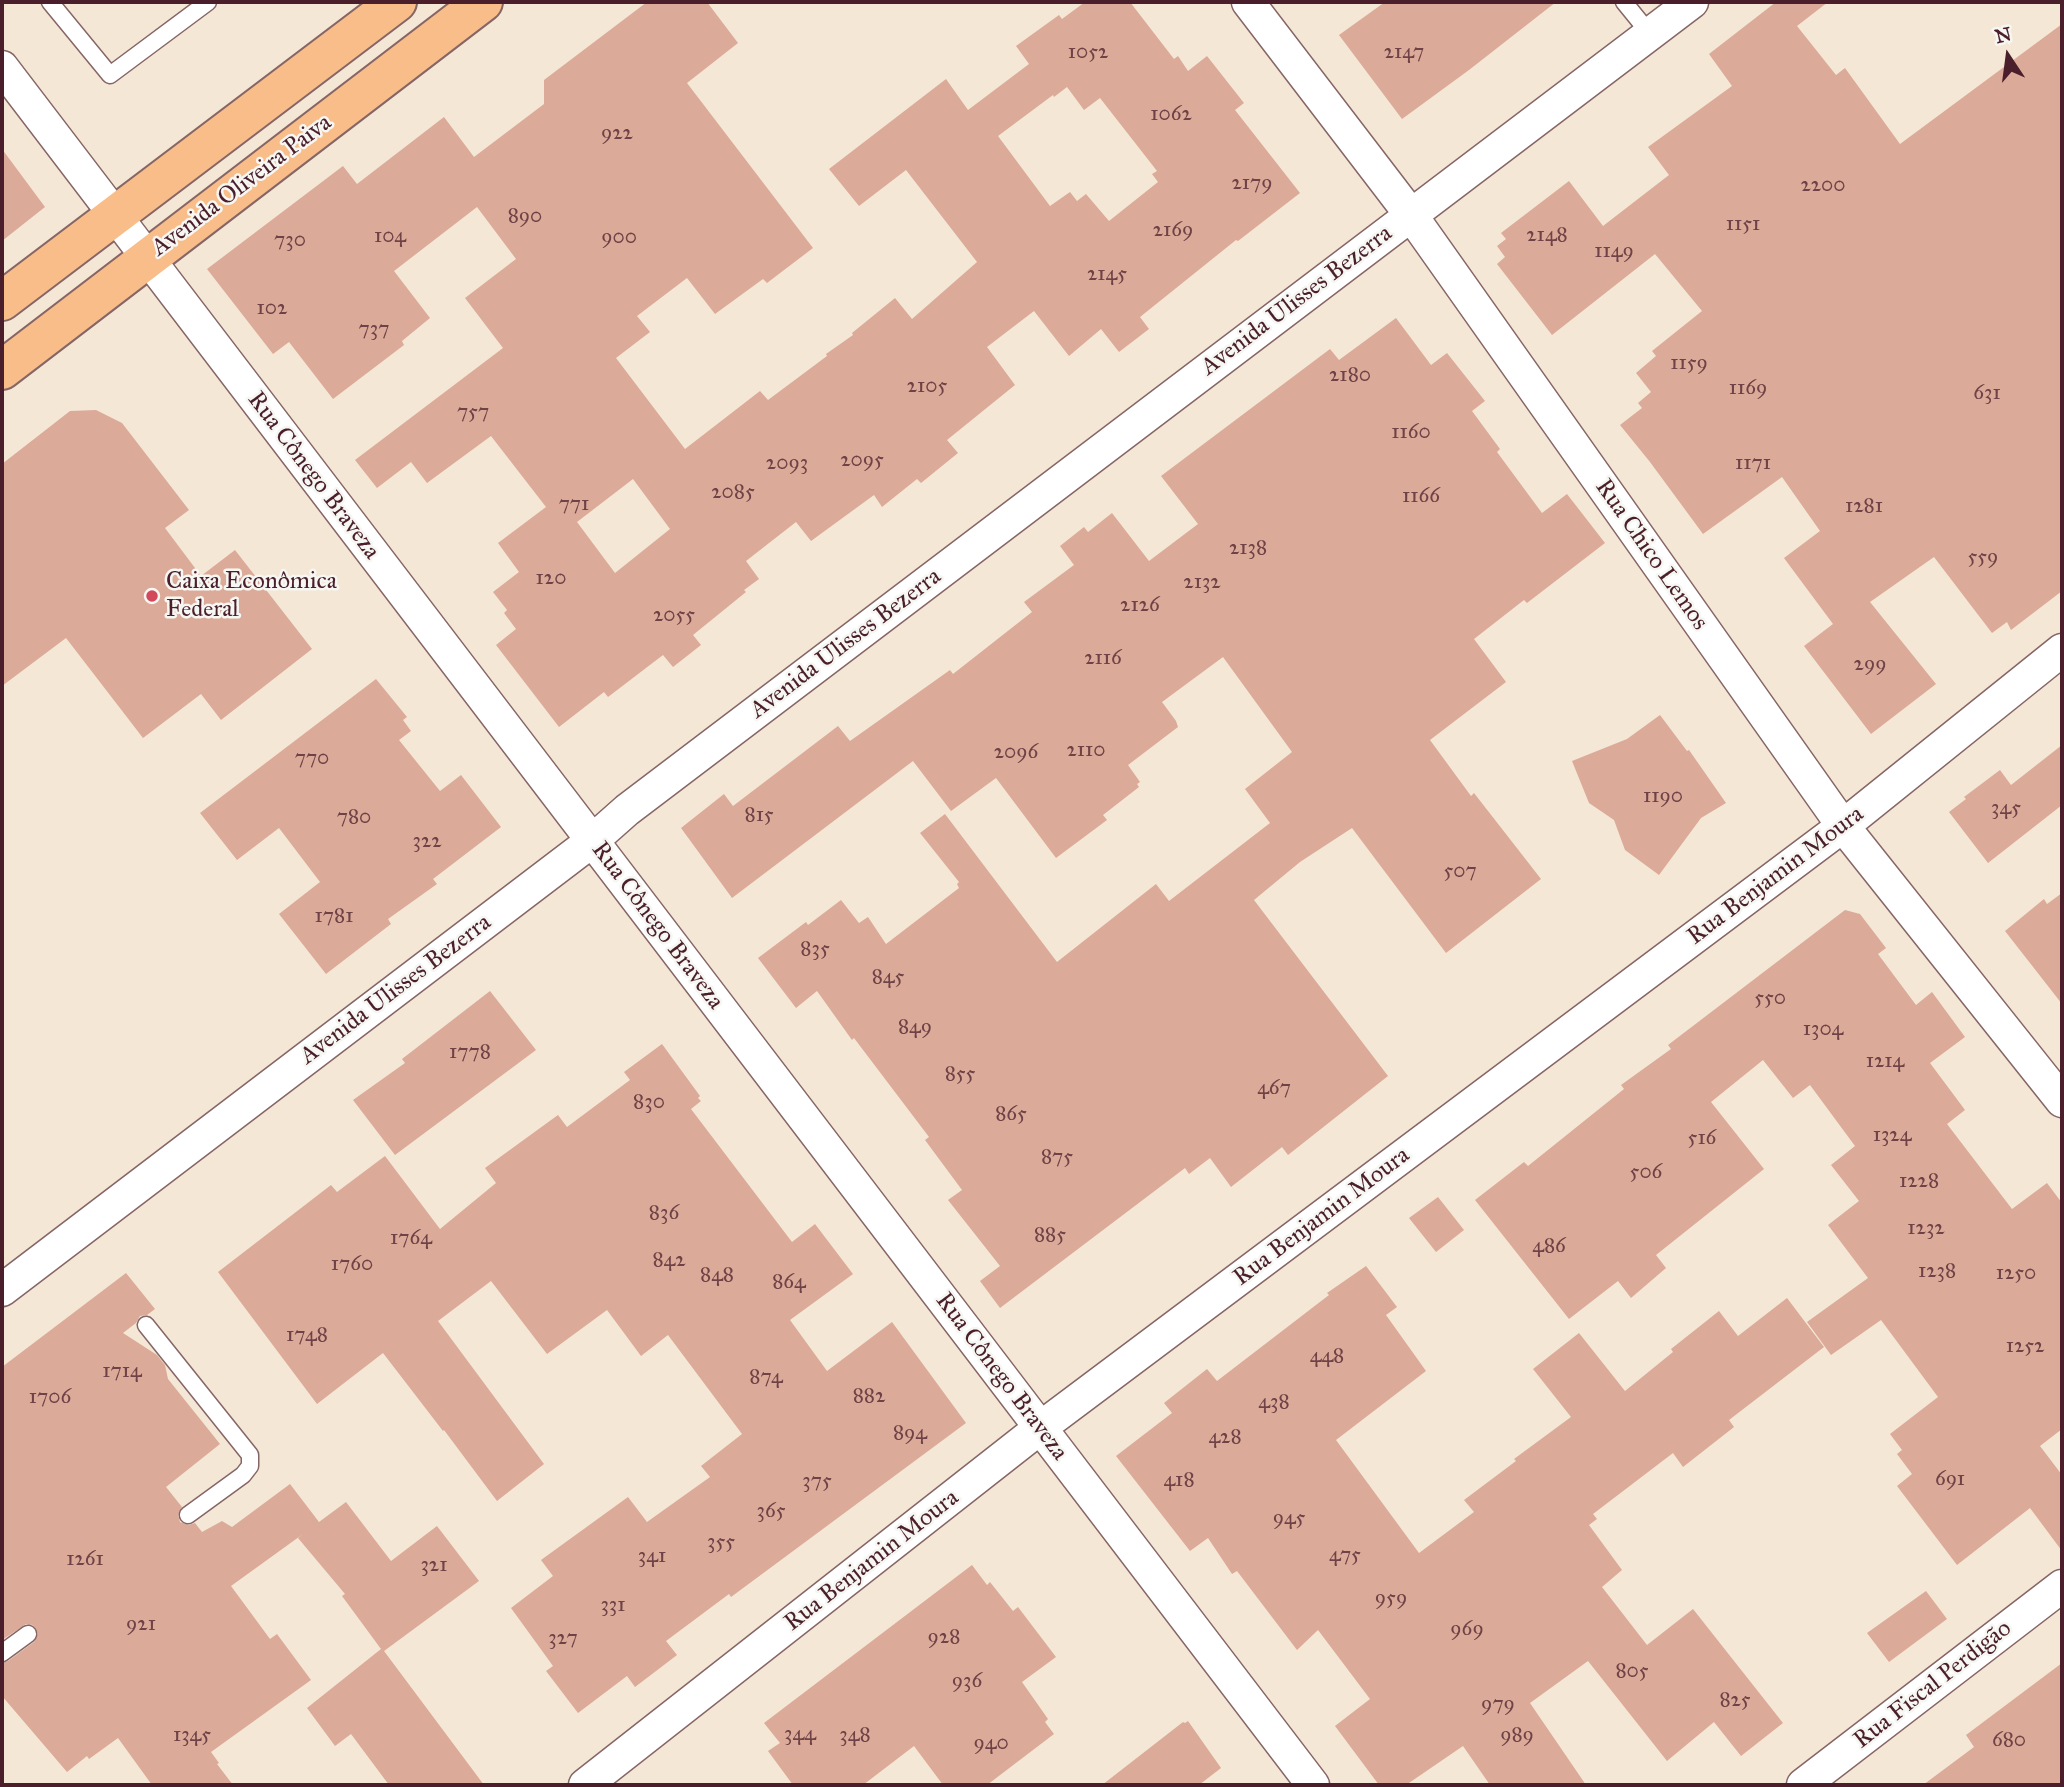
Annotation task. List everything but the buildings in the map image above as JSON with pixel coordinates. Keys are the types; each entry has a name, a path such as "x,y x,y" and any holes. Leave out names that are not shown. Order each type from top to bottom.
{"main road":[{"path":"2,301 397,2"},
{"name":"Avenida Oliveira Paiva","path":"2,370 482,2"}],"street":[{"name":"Rua Chico Lemos","path":"1248,2 1411,215 1843,827 2062,1101"},
{"name":"Avenida Ulisses Bezerra","path":"2,1290 592,841 627,810 1692,2"},
{"name":"Rua Cônego Braveza","path":"2,66 1313,1785"},
{"name":"Rua Benjamin Moura","path":"584,1785 1040,1428 1843,827 2062,650"},
{"name":"Rua Fiscal Perdigão","path":"1803,1785 2062,1586"}],"lane":[{"path":"50,2 110,75 208,2"},
{"path":"1624,2 1650,34"},
{"path":"146,1325 250,1455 250,1466 243,1475 188,1515"},
{"path":"2,1653 28,1634"}],"place":[{"name":"Caixa Econômica Federal","path":"152,596"}]}
